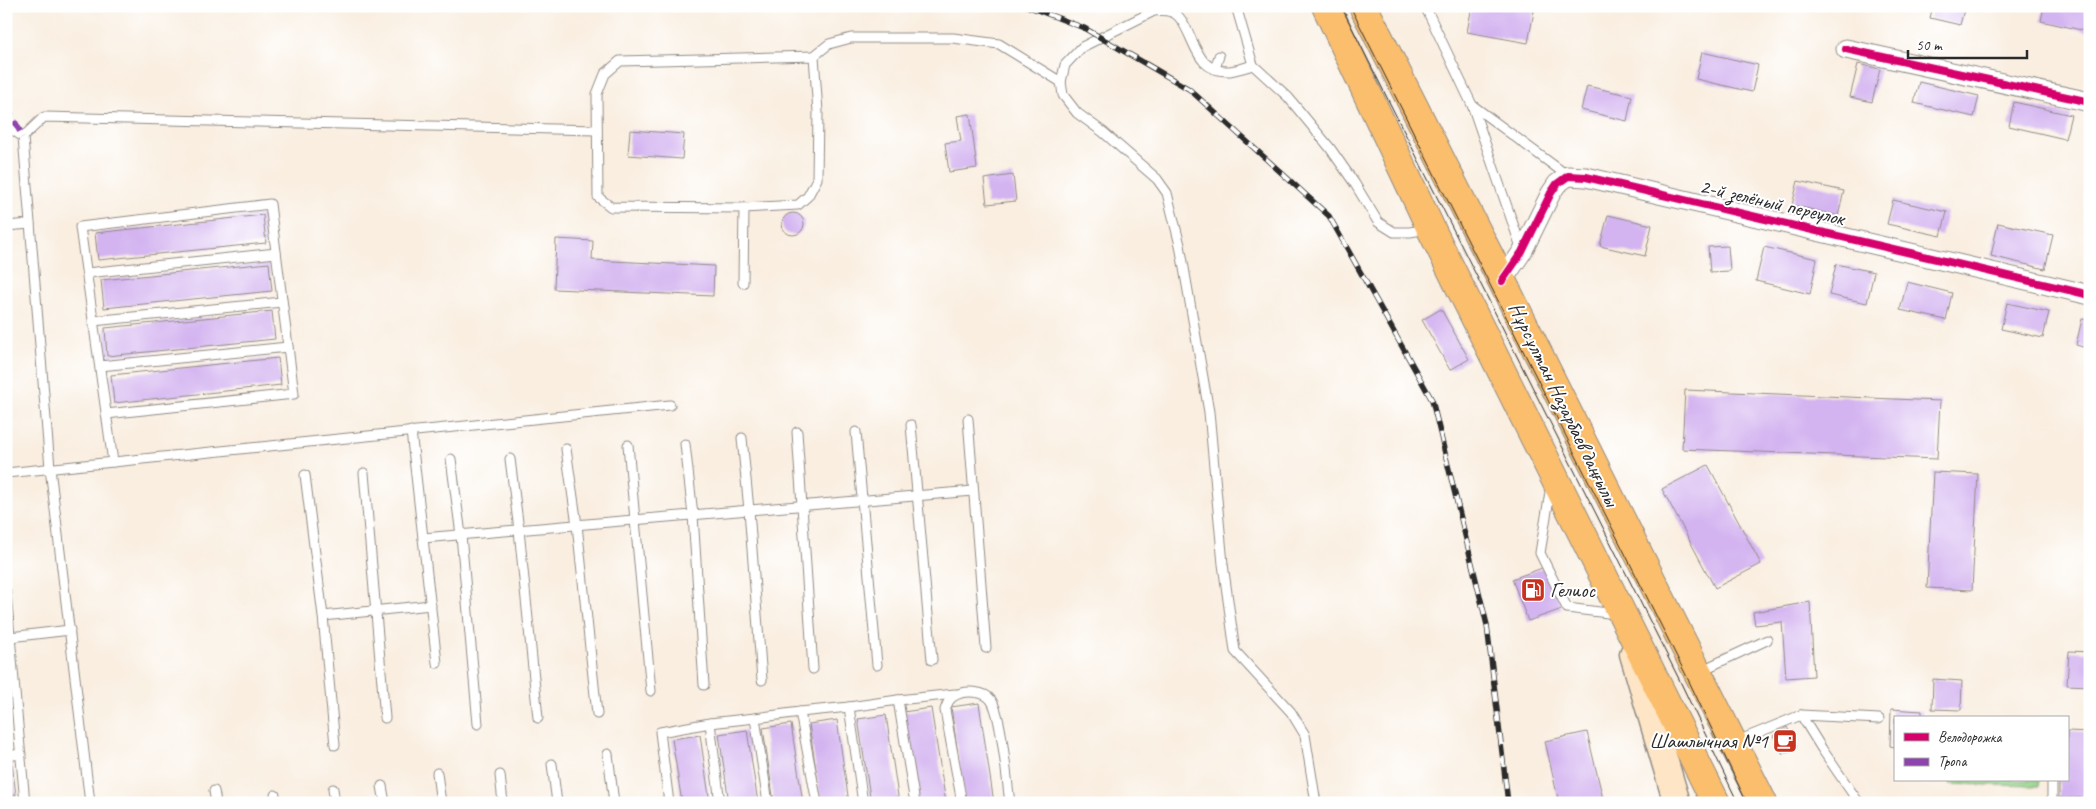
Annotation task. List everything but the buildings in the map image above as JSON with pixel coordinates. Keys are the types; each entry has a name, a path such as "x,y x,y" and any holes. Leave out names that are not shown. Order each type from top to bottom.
{"main road":[{"name":"Нұрсұлтан Назарбаев даңғылы","path":"1326,6 1431,228 1553,473 1621,615 1716,803"},
{"name":"Нұрсұлтан Назарбаев даңғылы","path":"1363,6 1763,803"},
{"path":"1621,615 1677,803"}],"street":[{"path":"1846,49 2090,102"},
{"path":"1502,280 1522,252 1550,193 1568,176"},
{"name":"2-й зелёный переулок","path":"1568,176 1586,177 2090,295"}],"lane":[{"path":"1236,6 1253,65 1288,97 1330,148 1378,222 1394,232 1410,232 1431,228"},
{"path":"1425,6 1472,105 1522,252"},
{"path":"1253,65 1230,71 1214,69 1201,60 1179,17 1167,10 1154,11 1082,46 1065,65 1061,82 1063,95 1077,113 1103,132 1157,179 1167,193 1180,245 1209,412 1222,554 1235,651 1291,712 1305,735 1316,803"},
{"path":"814,56 818,112 817,179 808,196 798,205 744,208 611,207 598,196 596,130 598,94 605,74 620,60 814,56 829,44 851,38 953,38 999,44 1061,82"},
{"path":"1214,69 1219,56"},
{"path":"1472,105 1568,176"},
{"path":"23,137 44,118 596,130"},
{"path":"6,125 23,137"},
{"path":"23,137 50,468 90,803"},
{"path":"106,414 294,394 270,204 80,227 87,273 93,322 100,366 106,414 113,462"},
{"path":"742,283 744,208"},
{"path":"6,226 30,224"},
{"path":"87,273 276,253"},
{"path":"93,322 282,302"},
{"path":"100,366 288,347"},
{"path":"6,473 670,405"},
{"path":"968,419 986,648"},
{"path":"911,425 932,660"},
{"path":"411,431 437,663"},
{"path":"797,432 804,506 813,669"},
{"path":"856,432 877,665"},
{"path":"742,438 762,680"},
{"path":"685,444 693,515 704,685"},
{"path":"628,445 652,691"},
{"path":"566,449 577,525 597,714"},
{"path":"451,459 462,535 478,724"},
{"path":"510,459 538,718"},
{"path":"364,472 384,718"},
{"path":"1553,473 1540,553 1567,608 1621,615"},
{"path":"305,475 323,616 336,745"},
{"path":"423,538 973,491"},
{"path":"6,592 10,637 9,659 16,705 25,803"},
{"path":"323,616 431,605"},
{"path":"10,637 70,630"},
{"path":"1697,673 1767,640"},
{"path":"669,803 660,732 710,723 979,692 991,700 998,719 1010,803"},
{"path":"956,694 948,701 945,710 962,803"},
{"path":"898,700 915,803"},
{"path":"6,706 16,705"},
{"path":"849,707 862,803"},
{"path":"800,712 817,803"},
{"path":"1733,743 1801,715 1879,719"},
{"path":"1801,715 1859,803"},
{"path":"756,718 768,803"},
{"path":"710,723 720,803"},
{"path":"6,756 21,754"},
{"path":"608,754 614,803"},
{"path":"552,764 557,803"},
{"path":"437,773 441,803"},
{"path":"500,775 503,803"},
{"path":"2052,782 2052,803"},
{"path":"382,786 385,803"},
{"path":"333,789 334,803"},
{"path":"214,791 216,803"}],"green space":[{"path":"1950,782 2039,782 2038,786 1950,784"}],"tram line":[{"path":"1341,6 1679,679 1738,803"},
{"path":"1350,6 1686,675 1747,803"}],"railway":[{"path":"1027,6 1084,28 1189,89 1329,216 1432,400 1487,625 1508,803"}],"marked path":[{"path":"6,105 23,137"}],"cycle path":[{"path":"1846,49 2090,102"},
{"path":"1502,281 1522,252 1551,193 1557,184 1568,176 1586,177 2090,295"}],"place":[{"name":"Гелиос","path":"1533,590"},
{"name":"Шашлычная №1","path":"1785,741"}]}
